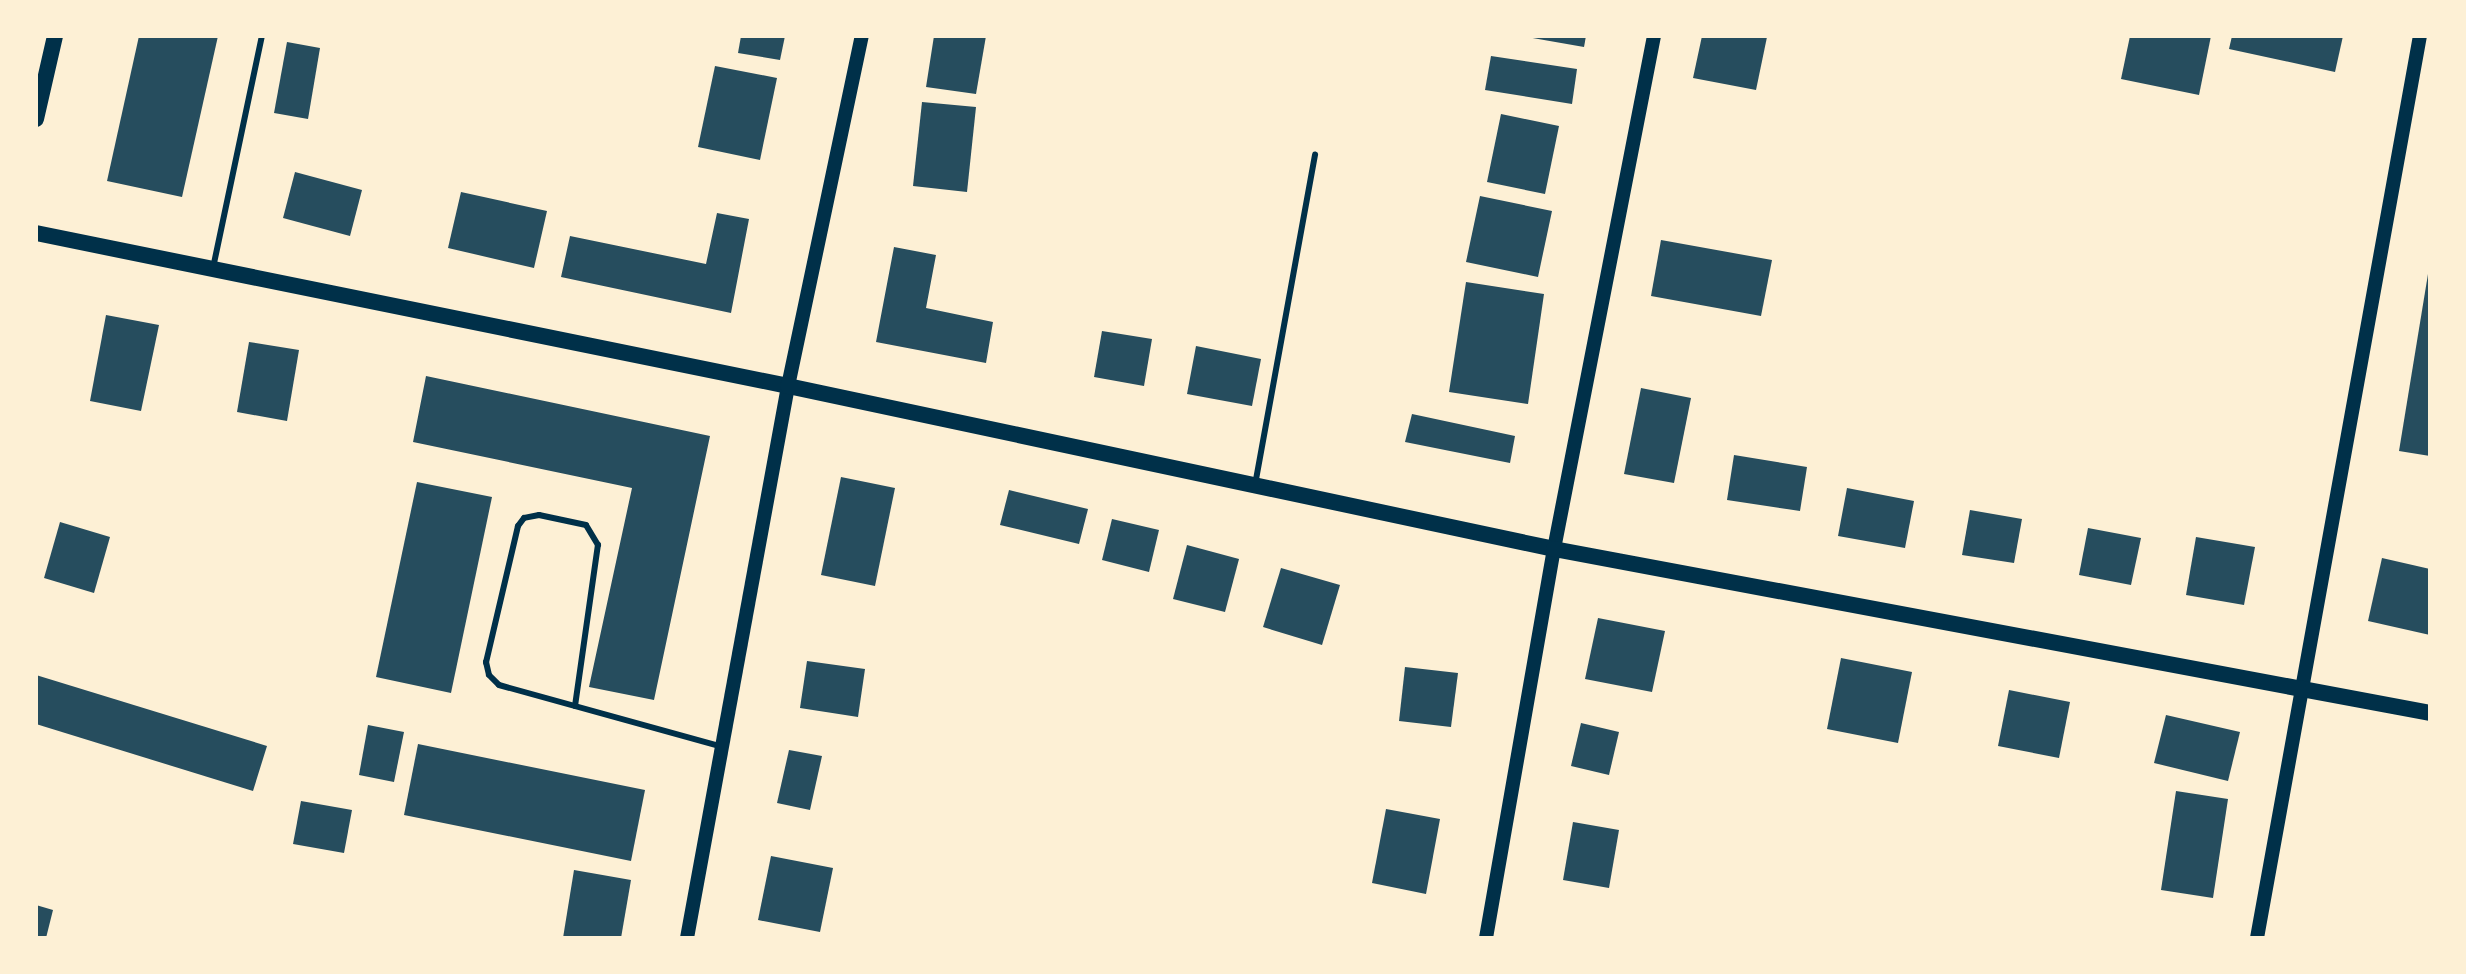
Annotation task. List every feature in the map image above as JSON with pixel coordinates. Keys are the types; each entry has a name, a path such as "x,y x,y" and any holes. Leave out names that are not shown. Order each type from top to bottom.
{"main road":[{"path":"36,119 55,36"},
{"path":"36,233 788,386 1554,549 2430,713"}],"street":[{"path":"687,938 788,386 862,36"},
{"path":"1486,938 1554,549 1654,36"},
{"path":"2257,938 2420,36"}],"lane":[{"path":"213,268 262,36"},
{"path":"1255,485 1315,154"},
{"path":"575,706 598,545 586,525 539,515 524,518 518,526 486,662 489,675 499,685 722,747"}],"building":[{"path":"139,36 218,36 182,197 107,181"},
{"path":"741,36 785,36 780,60 738,53"},
{"path":"934,36 986,36 976,94 926,87"},
{"path":"1521,36 1586,36 1584,47"},
{"path":"1702,36 1767,37 1756,90 1693,78"},
{"path":"2130,36 2211,36 2199,95 2121,79"},
{"path":"2232,36 2343,36 2335,72 2229,49"},
{"path":"287,42 320,48 308,119 274,113"},
{"path":"1491,56 1577,69 1572,104 1485,90"},
{"path":"715,66 777,78 760,160 698,147"},
{"path":"922,102 976,107 967,192 913,186"},
{"path":"1501,114 1559,126 1545,194 1487,182"},
{"path":"295,172 362,190 350,236 283,218"},
{"path":"461,192 547,211 534,268 448,248"},
{"path":"1480,196 1552,211 1538,277 1466,262"},
{"path":"717,213 749,219 731,313 561,277 570,236 706,264"},
{"path":"1661,240 1772,260 1761,316 1651,296"},
{"path":"894,247 936,255 926,308 993,322 986,363 876,342"},
{"path":"2430,274 2430,456 2399,451"},
{"path":"1466,282 1544,294 1528,404 1449,392"},
{"path":"106,315 159,325 141,411 90,401"},
{"path":"1102,331 1152,339 1144,386 1094,377"},
{"path":"249,342 299,350 287,421 237,412"},
{"path":"1196,346 1261,359 1252,406 1187,394"},
{"path":"426,376 710,436 654,700 589,687 632,488 413,442"},
{"path":"1641,388 1691,398 1674,483 1624,474"},
{"path":"1412,414 1515,436 1510,463 1405,442"},
{"path":"1734,455 1807,467 1800,511 1727,500"},
{"path":"841,477 895,488 875,586 821,575"},
{"path":"417,482 492,497 451,693 376,677"},
{"path":"1847,488 1914,501 1905,548 1838,536"},
{"path":"1009,490 1088,509 1079,544 1000,525"},
{"path":"1970,510 2022,519 2014,563 1962,555"},
{"path":"1112,519 1159,530 1149,572 1102,560"},
{"path":"60,522 110,537 94,593 44,578"},
{"path":"2088,528 2141,538 2131,585 2079,575"},
{"path":"2196,537 2255,547 2244,605 2186,595"},
{"path":"1187,545 1239,559 1225,612 1173,599"},
{"path":"2382,558 2430,569 2430,635 2368,621"},
{"path":"1281,568 1340,585 1322,645 1263,627"},
{"path":"1598,618 1665,631 1652,692 1585,679"},
{"path":"1841,658 1912,672 1898,743 1827,729"},
{"path":"807,661 865,669 858,717 800,708"},
{"path":"1405,667 1458,673 1451,727 1399,721"},
{"path":"36,675 267,746 253,791 36,724"},
{"path":"2009,690 2070,702 2059,758 1998,746"},
{"path":"2166,715 2240,732 2228,781 2154,763"},
{"path":"1581,723 1619,732 1609,775 1571,766"},
{"path":"368,725 404,732 394,782 359,775"},
{"path":"418,744 645,790 631,861 404,815"},
{"path":"789,750 822,756 810,810 777,803"},
{"path":"2176,791 2228,799 2213,898 2161,890"},
{"path":"301,801 352,810 344,853 293,844"},
{"path":"1386,809 1440,819 1426,894 1372,883"},
{"path":"1573,822 1619,830 1609,888 1563,880"},
{"path":"771,856 833,868 820,932 758,920"},
{"path":"574,870 631,880 621,938 563,938"},
{"path":"36,905 53,910 46,938 36,938"}]}
